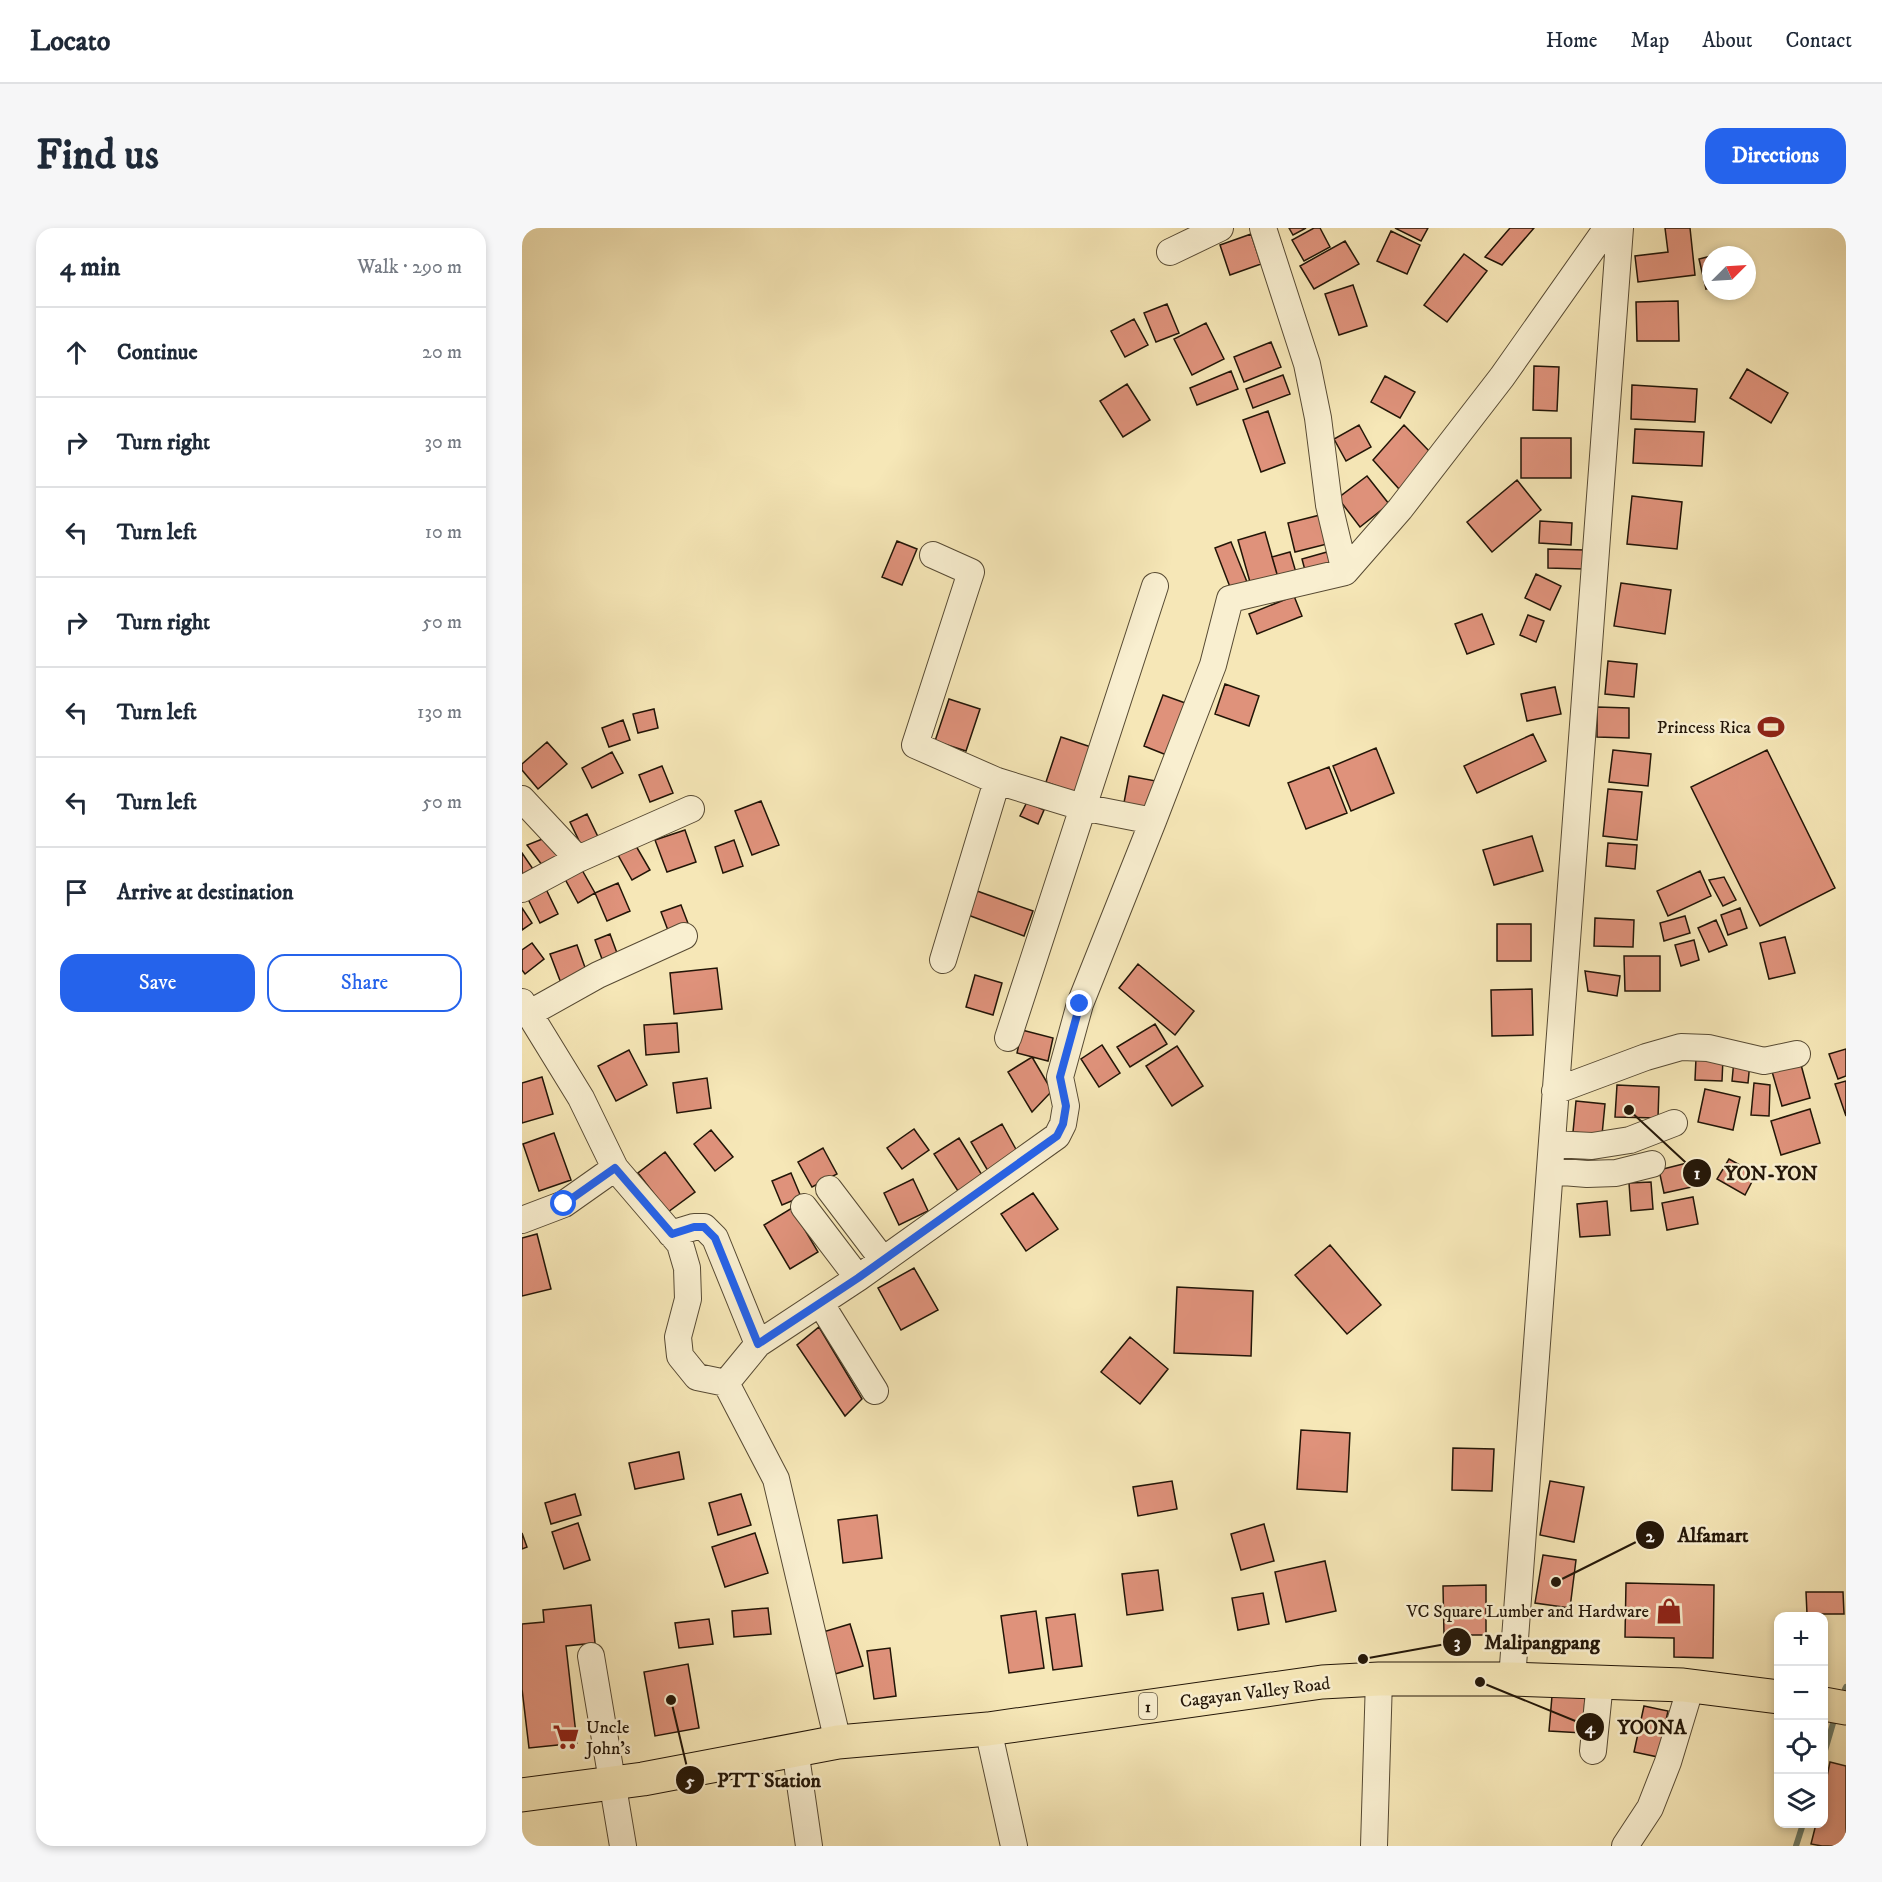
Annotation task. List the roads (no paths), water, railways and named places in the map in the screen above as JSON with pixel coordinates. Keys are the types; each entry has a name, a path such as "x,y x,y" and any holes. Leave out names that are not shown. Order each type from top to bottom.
{"highway":[{"name":"Cagayan Valley Road","path":"522,1795 643,1779 838,1742 988,1729 1322,1682 1379,1679 1512,1679 1691,1686 1774,1696"},
{"path":"1828,1705 1846,1708"}],"street":[{"path":"1170,252 1220,228"},
{"path":"1263,228 1307,364 1318,418 1329,506 1345,572"},
{"path":"726,1383 758,1344 821,1304 1057,1136 1063,1124 1066,1106 1060,1077 1080,1004 1154,821 1213,665 1230,599 1345,572 1400,509 1502,377 1606,228"},
{"path":"1512,1679 1620,228"},
{"path":"933,555 971,572 915,745 997,782 1082,807 1154,821"},
{"path":"1008,1038 1155,586"},
{"path":"943,960 997,782"},
{"path":"522,799 578,859"},
{"path":"522,888 578,859 691,809"},
{"path":"684,936 526,1008 581,1098 615,1168 680,1244 687,1268 688,1299 678,1337 680,1356 697,1377 726,1383"},
{"path":"1555,1091 1646,1057 1681,1047 1708,1048 1764,1061 1797,1054"},
{"path":"1552,1144 1592,1146 1629,1140 1674,1122"},
{"path":"1550,1171 1587,1174 1616,1173 1652,1164"},
{"path":"522,1221 564,1204 615,1168"},
{"path":"829,1189 883,1260"},
{"path":"804,1207 858,1278"},
{"path":"672,1234 694,1227 704,1227 715,1238 758,1344"},
{"path":"821,1304 875,1391"},
{"path":"726,1383 776,1479 838,1742"},
{"path":"591,1656 623,1846"},
{"path":"1374,1846 1379,1679"},
{"path":"1593,1751 1600,1682"},
{"path":"1625,1846 1650,1808 1668,1762 1691,1686"},
{"path":"988,1729 1014,1846"},
{"path":"795,1749 809,1846"}],"waterway":[{"path":"1828,1740 1834,1720"},
{"path":"1796,1846 1802,1828"}],"place":[{"name":"Princess Rica","path":"1771,727"},
{"name":"YON-YON","path":"1629,1110"},
{"name":"Alfamart","path":"1556,1582"},
{"name":"VC Square Lumber and Hardware","path":"1669,1611"},
{"name":"Malipangpang","path":"1363,1659"},
{"name":"YOONA","path":"1480,1682"},
{"name":"PTT Station","path":"671,1700"},
{"name":"Uncle John's","path":"566,1737"}]}
